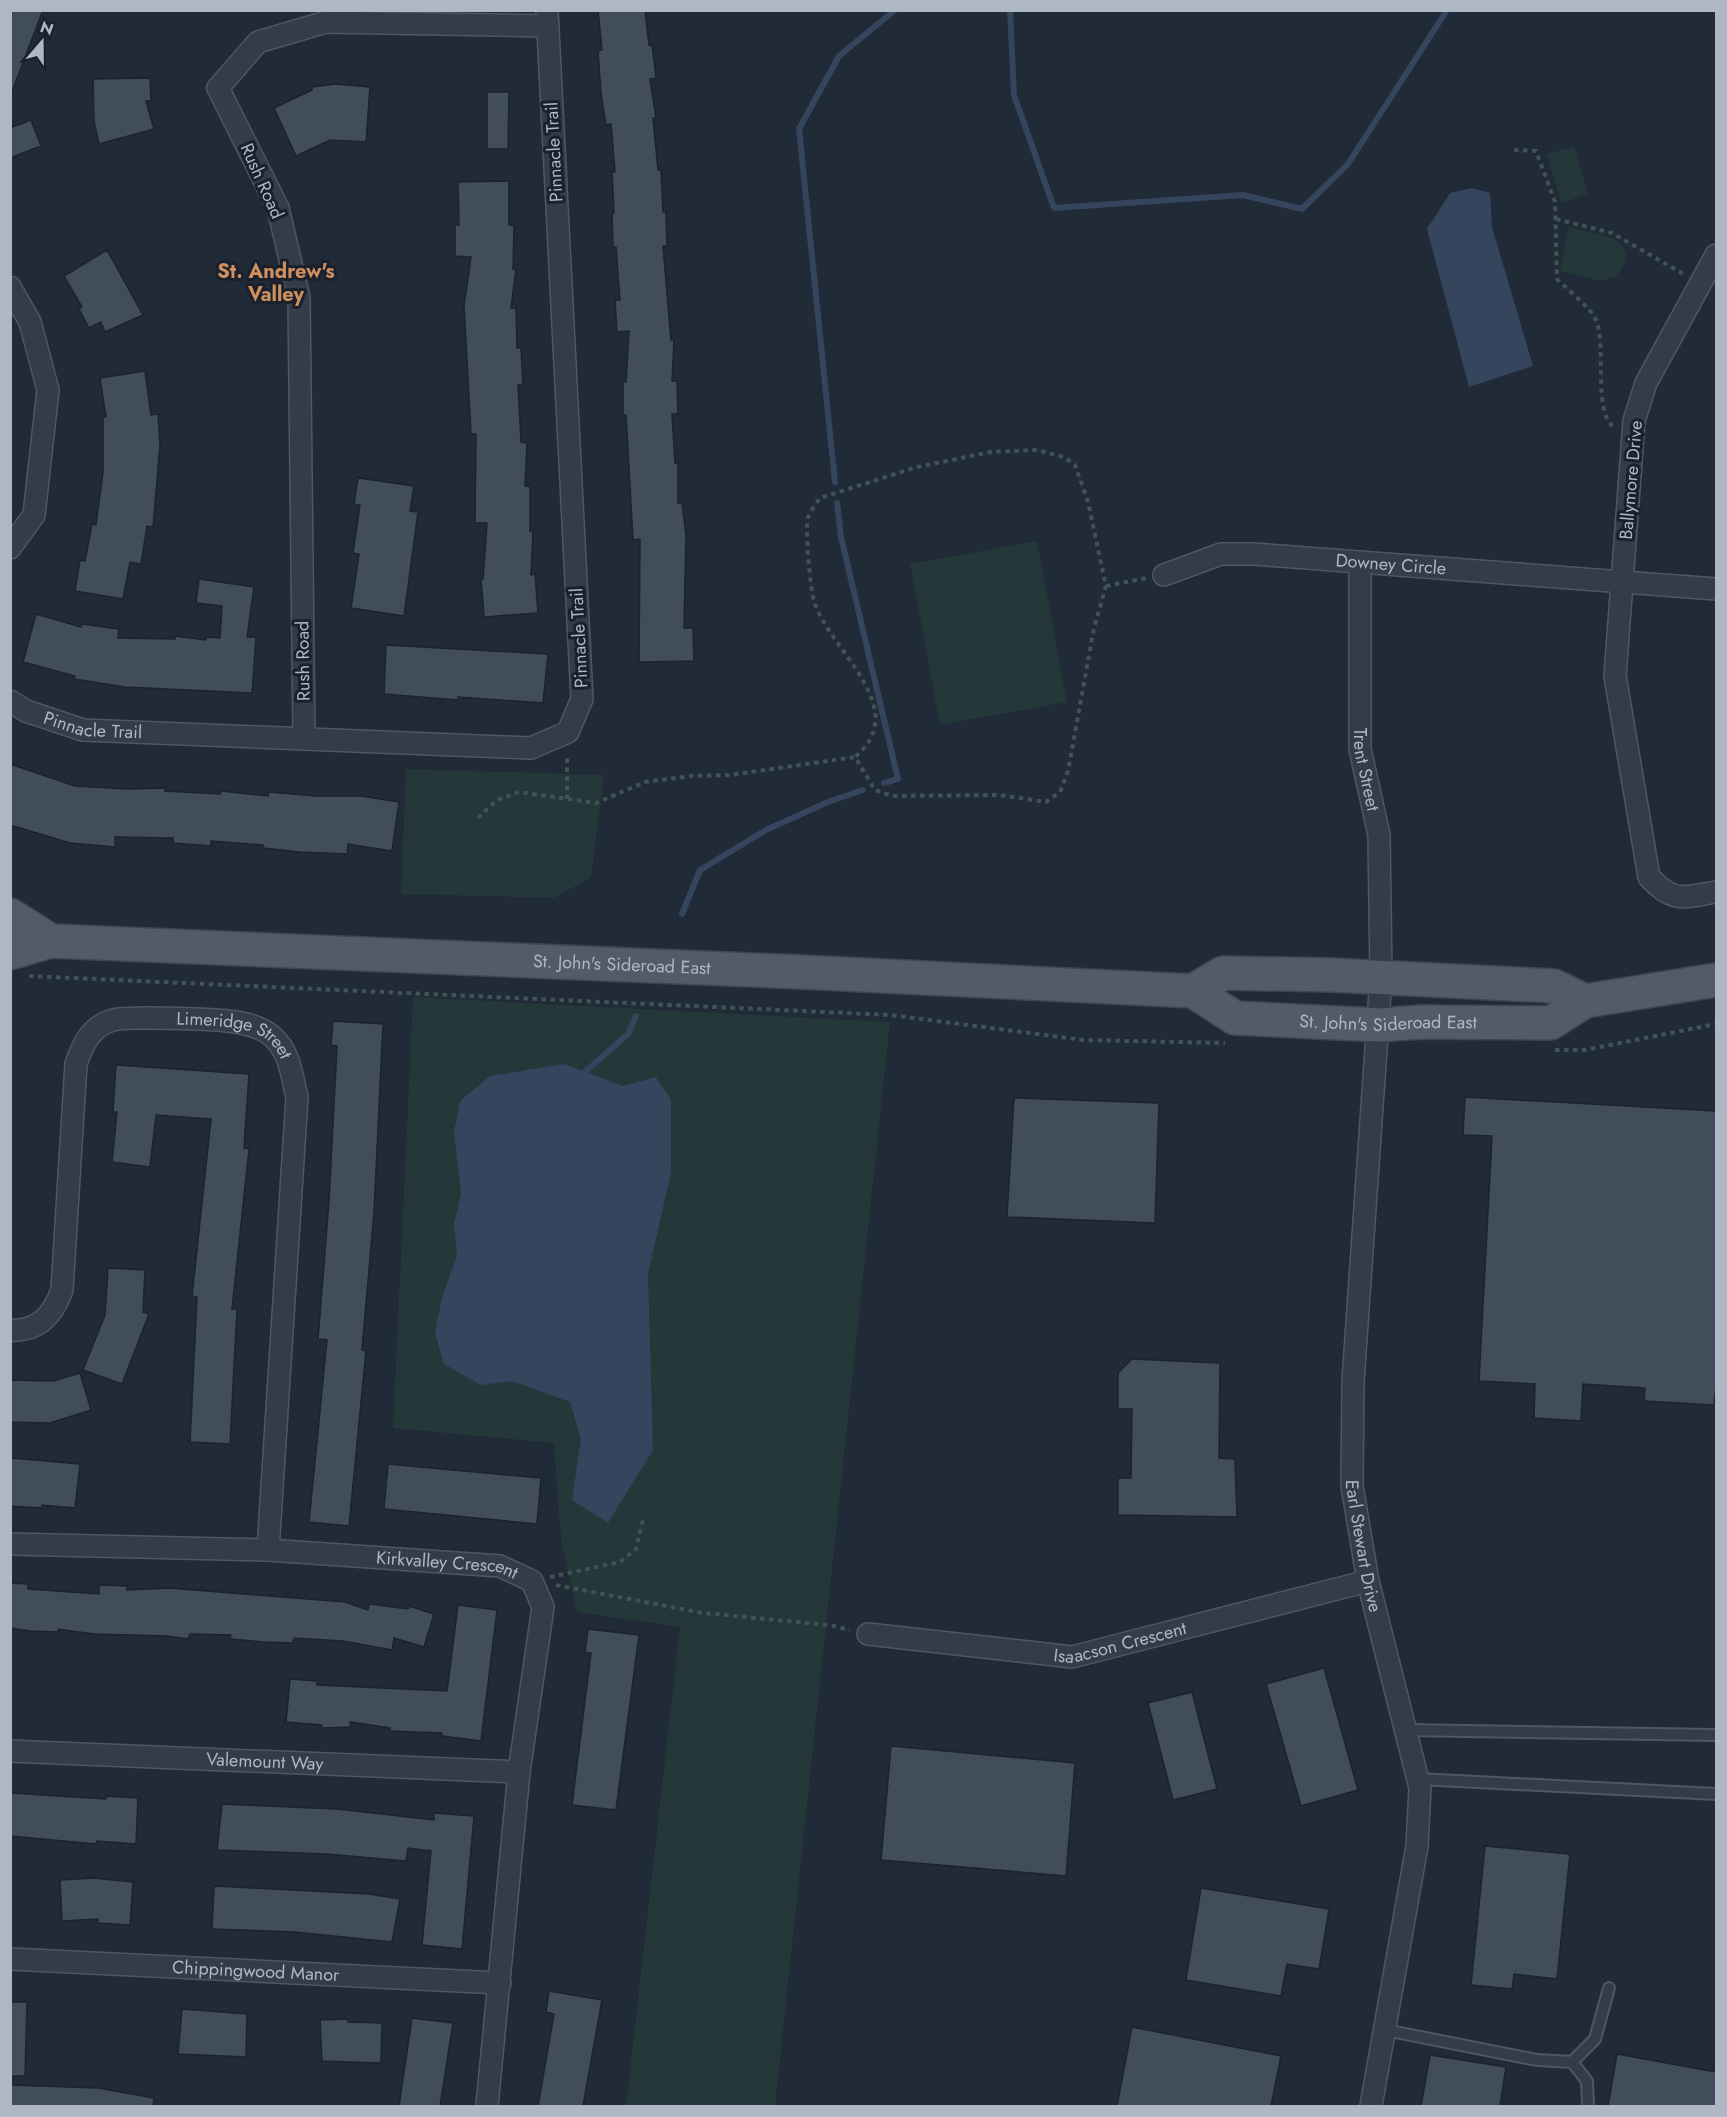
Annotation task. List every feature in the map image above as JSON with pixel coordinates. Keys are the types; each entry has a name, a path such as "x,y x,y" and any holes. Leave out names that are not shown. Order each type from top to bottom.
{"main road":[{"name":"St. John's Sideroad East","path":"10,915 51,940 1193,991 1235,1018 1379,1025 1421,1022 1551,1023 1585,1001 1716,980"},
{"name":"St. John's Sideroad East","path":"16,964 51,940"},
{"path":"1193,991 1223,973 1381,977 1554,986 1585,1001"}],"street":[{"name":"Pinnacle Trail","path":"10,701 26,711 83,730 531,747 568,732 582,699 547,18"},
{"name":"Rush Road","path":"304,739 299,298 278,208 218,88 258,42 326,22 547,18"},
{"name":"Ballymore Drive","path":"1622,581 1634,421 1646,383 1716,255"},
{"path":"10,287 30,322 48,390 34,515 10,548"},
{"name":"Downey Circle","path":"1164,575 1221,554 1254,554 1716,589"},
{"name":"Trent Street","path":"1360,562 1360,749 1379,836 1381,977"},
{"path":"1622,581 1615,676 1649,877 1663,892 1687,898 1716,892"},
{"name":"Earl Stewart Drive","path":"1371,2106 1417,1846 1418,1779 1368,1581 1352,1486 1353,1381 1381,977"},
{"name":"Limeridge Street","path":"10,1330 24,1331 40,1322 55,1310 62,1290 76,1064 83,1044 94,1030 113,1019 228,1021 257,1028 274,1038 288,1057 297,1097 268,1550"},
{"name":"Kirkvalley Crescent","path":"10,1544 268,1550 500,1566 532,1581 543,1607 519,1772 487,2106"},
{"name":"Isaacson Crescent","path":"868,1634 1072,1657 1368,1581"},
{"name":"Valemount Way","path":"10,1751 519,1772"},
{"name":"Chippingwood Manor","path":"10,1959 500,1983"}],"lane":[{"path":"1406,1730 1716,1735"},
{"path":"1418,1779 1716,1794"},
{"path":"1385,2030 1537,2060 1572,2062 1595,2039 1609,1988"},
{"path":"1572,2062 1587,2081 1587,2106"}],"path":[{"path":"1514,150 1536,152 1555,202 1557,279 1596,318 1602,344 1602,404 1610,425 1633,440"},
{"path":"1556,219 1612,232 1702,284"},
{"path":"478,818 497,800 519,792 596,803 645,782 691,776 730,775 855,757 868,746 876,710 864,682 832,634 814,601 808,518 820,498 917,467 991,452 1037,450 1064,457 1075,465 1088,502 1106,586 1094,628 1068,771 1060,792 1046,802 1000,795 892,796 875,790 855,757"},
{"path":"1106,586 1164,575"},
{"path":"567,799 568,732"},
{"path":"16,964 891,1015 1083,1040 1236,1043"},
{"path":"532,1581 620,1562 636,1549 643,1520"},
{"path":"532,1581 703,1613 829,1625 868,1634"}],"shaded area":[{"path":"1574,146 1588,194 1561,203 1547,154"},
{"path":"1568,227 1603,236 1622,246 1626,253 1624,263 1616,276 1600,281 1560,271"},
{"path":"1037,541 1067,702 940,725 910,564"},
{"path":"406,769 604,775 591,878 553,898 401,894"},
{"path":"413,997 890,1022 775,2106 626,2106 680,1627 577,1612 561,1540 554,1443 393,1428"}],"water":[{"path":"1472,188 1490,193 1492,227 1533,366 1469,387 1427,229 1450,193"},
{"path":"564,1064 623,1086 656,1077 671,1100 671,1172 648,1274 653,1450 608,1523 572,1500 581,1439 570,1402 512,1381 481,1385 444,1364 435,1333 442,1297 457,1256 454,1224 461,1194 454,1132 460,1101 490,1076"}],"building":[{"path":"10,10 43,10 13,89 10,89"},
{"path":"598,10 645,10 649,45 652,44 656,78 650,79 656,118 653,118 658,170 661,170 663,212 666,212 667,246 663,246 671,340 674,340 672,381 677,381 678,414 672,414 675,463 678,463 678,503 682,503 686,535 684,628 693,628 694,661 639,662 640,539 633,540 626,415 623,415 623,382 626,382 629,331 617,332 615,300 620,300 616,247 613,247 612,213 614,213 612,172 615,172 611,124 606,125 601,93 598,51 602,50"},
{"path":"150,78 151,101 146,101 154,129 99,144 94,122 93,79"},
{"path":"335,84 370,87 366,142 330,140 296,156 274,108 312,90 312,87"},
{"path":"487,92 509,92 508,149 487,149"},
{"path":"31,120 41,146 10,158 10,128"},
{"path":"509,181 509,225 514,226 513,269 516,269 511,308 516,308 517,348 521,348 523,385 518,385 521,442 527,443 525,486 530,486 530,531 533,531 531,575 535,574 538,613 484,617 481,579 483,579 487,523 475,523 476,434 471,434 464,306 471,257 455,256 455,225 459,225 458,182"},
{"path":"107,250 143,315 105,332 101,322 89,328 79,309 82,307 64,276"},
{"path":"145,371 151,415 158,414 160,445 153,527 147,526 141,564 130,562 123,599 75,591 80,560 85,561 92,524 96,525 103,472 103,417 106,417 100,378"},
{"path":"358,478 414,486 410,511 418,512 404,616 351,608 359,554 353,553 360,505 354,504"},
{"path":"199,579 254,587 247,637 256,637 252,693 125,687 74,679 75,676 23,662 36,614 81,627 82,624 119,629 118,638 175,639 175,636 206,640 206,637 220,638 222,606 196,603"},
{"path":"386,645 548,654 543,703 458,697 458,700 384,694"},
{"path":"10,764 75,786 128,789 166,788 165,791 220,794 221,791 268,796 269,792 315,796 361,796 399,802 392,851 348,844 347,854 299,852 263,848 263,845 211,841 211,846 173,843 173,838 115,837 115,847 70,843 10,825"},
{"path":"333,1021 383,1024 374,1212 362,1350 366,1351 349,1526 309,1522 327,1340 318,1339 329,1201 337,1046 331,1045"},
{"path":"116,1065 249,1074 244,1148 249,1149 232,1309 237,1309 230,1444 190,1442 197,1297 192,1296 211,1119 156,1115 150,1167 112,1162 117,1112 113,1112"},
{"path":"1465,1097 1716,1111 1716,1385 1714,1405 1644,1401 1645,1388 1583,1384 1581,1421 1534,1418 1535,1384 1479,1381 1492,1136 1463,1135"},
{"path":"1014,1098 1159,1103 1155,1223 1007,1217"},
{"path":"108,1268 145,1270 143,1312 149,1314 122,1384 83,1370 105,1315"},
{"path":"1132,1359 1220,1363 1219,1458 1235,1459 1237,1517 1118,1515 1118,1478 1131,1478 1132,1409 1118,1409 1118,1373"},
{"path":"80,1373 91,1410 50,1423 10,1422 10,1380 53,1381"},
{"path":"11,1458 80,1464 75,1508 42,1505 42,1508 10,1506"},
{"path":"388,1464 541,1478 537,1524 384,1509"},
{"path":"10,1583 28,1584 28,1589 99,1594 99,1585 127,1586 127,1590 169,1588 345,1602 368,1610 369,1604 408,1609 409,1606 434,1614 424,1647 394,1638 392,1650 343,1641 294,1638 293,1643 230,1639 231,1635 190,1634 188,1639 168,1636 94,1634 58,1629 58,1632 30,1631 10,1628"},
{"path":"458,1605 497,1610 481,1741 442,1736 442,1733 390,1731 390,1728 350,1722 351,1727 322,1728 322,1725 286,1722 290,1679 317,1681 317,1685 447,1691"},
{"path":"588,1629 639,1635 616,1810 572,1805 591,1653 585,1653"},
{"path":"1324,1668 1358,1790 1301,1806 1266,1684"},
{"path":"1192,1692 1217,1789 1173,1800 1148,1703"},
{"path":"891,1746 1075,1763 1066,1876 881,1860"},
{"path":"10,1793 106,1799 106,1796 138,1798 136,1844 97,1841 96,1844 10,1836"},
{"path":"222,1804 337,1809 434,1820 434,1813 474,1816 462,1949 422,1945 431,1851 408,1848 406,1861 327,1854 217,1850"},
{"path":"1485,1846 1570,1854 1557,1979 1514,1974 1512,1989 1471,1985"},
{"path":"93,1878 133,1882 130,1925 98,1923 98,1919 62,1921 60,1880"},
{"path":"214,1886 369,1894 400,1899 392,1942 295,1932 212,1929"},
{"path":"1201,1888 1329,1909 1319,1969 1287,1964 1281,1996 1186,1980"},
{"path":"549,1991 602,2000 583,2106 538,2106 554,2014 546,2012"},
{"path":"10,2002 27,2002 25,2076 10,2076"},
{"path":"182,2009 247,2014 246,2057 178,2054"},
{"path":"412,2018 453,2023 440,2106 399,2106"},
{"path":"348,2019 348,2022 382,2023 381,2063 322,2061 320,2020"},
{"path":"1132,2027 1281,2056 1271,2106 1117,2106"},
{"path":"1617,2054 1716,2072 1716,2106 1608,2106"},
{"path":"1430,2055 1506,2067 1500,2106 1421,2106"},
{"path":"10,2085 98,2088 154,2098 153,2106 10,2106"}],"waterway":[{"path":"835,482 799,129 839,56 895,10"},
{"path":"1010,10 1014,95 1054,208 1243,195 1302,209 1348,164 1447,10"},
{"path":"837,503 841,537 898,779 884,783"},
{"path":"682,914 700,870 766,830 828,802 863,790"},
{"path":"585,1072 628,1034 636,1016"}],"district":[{"name":"St. Andrew's Valley","path":"276,282"}]}
